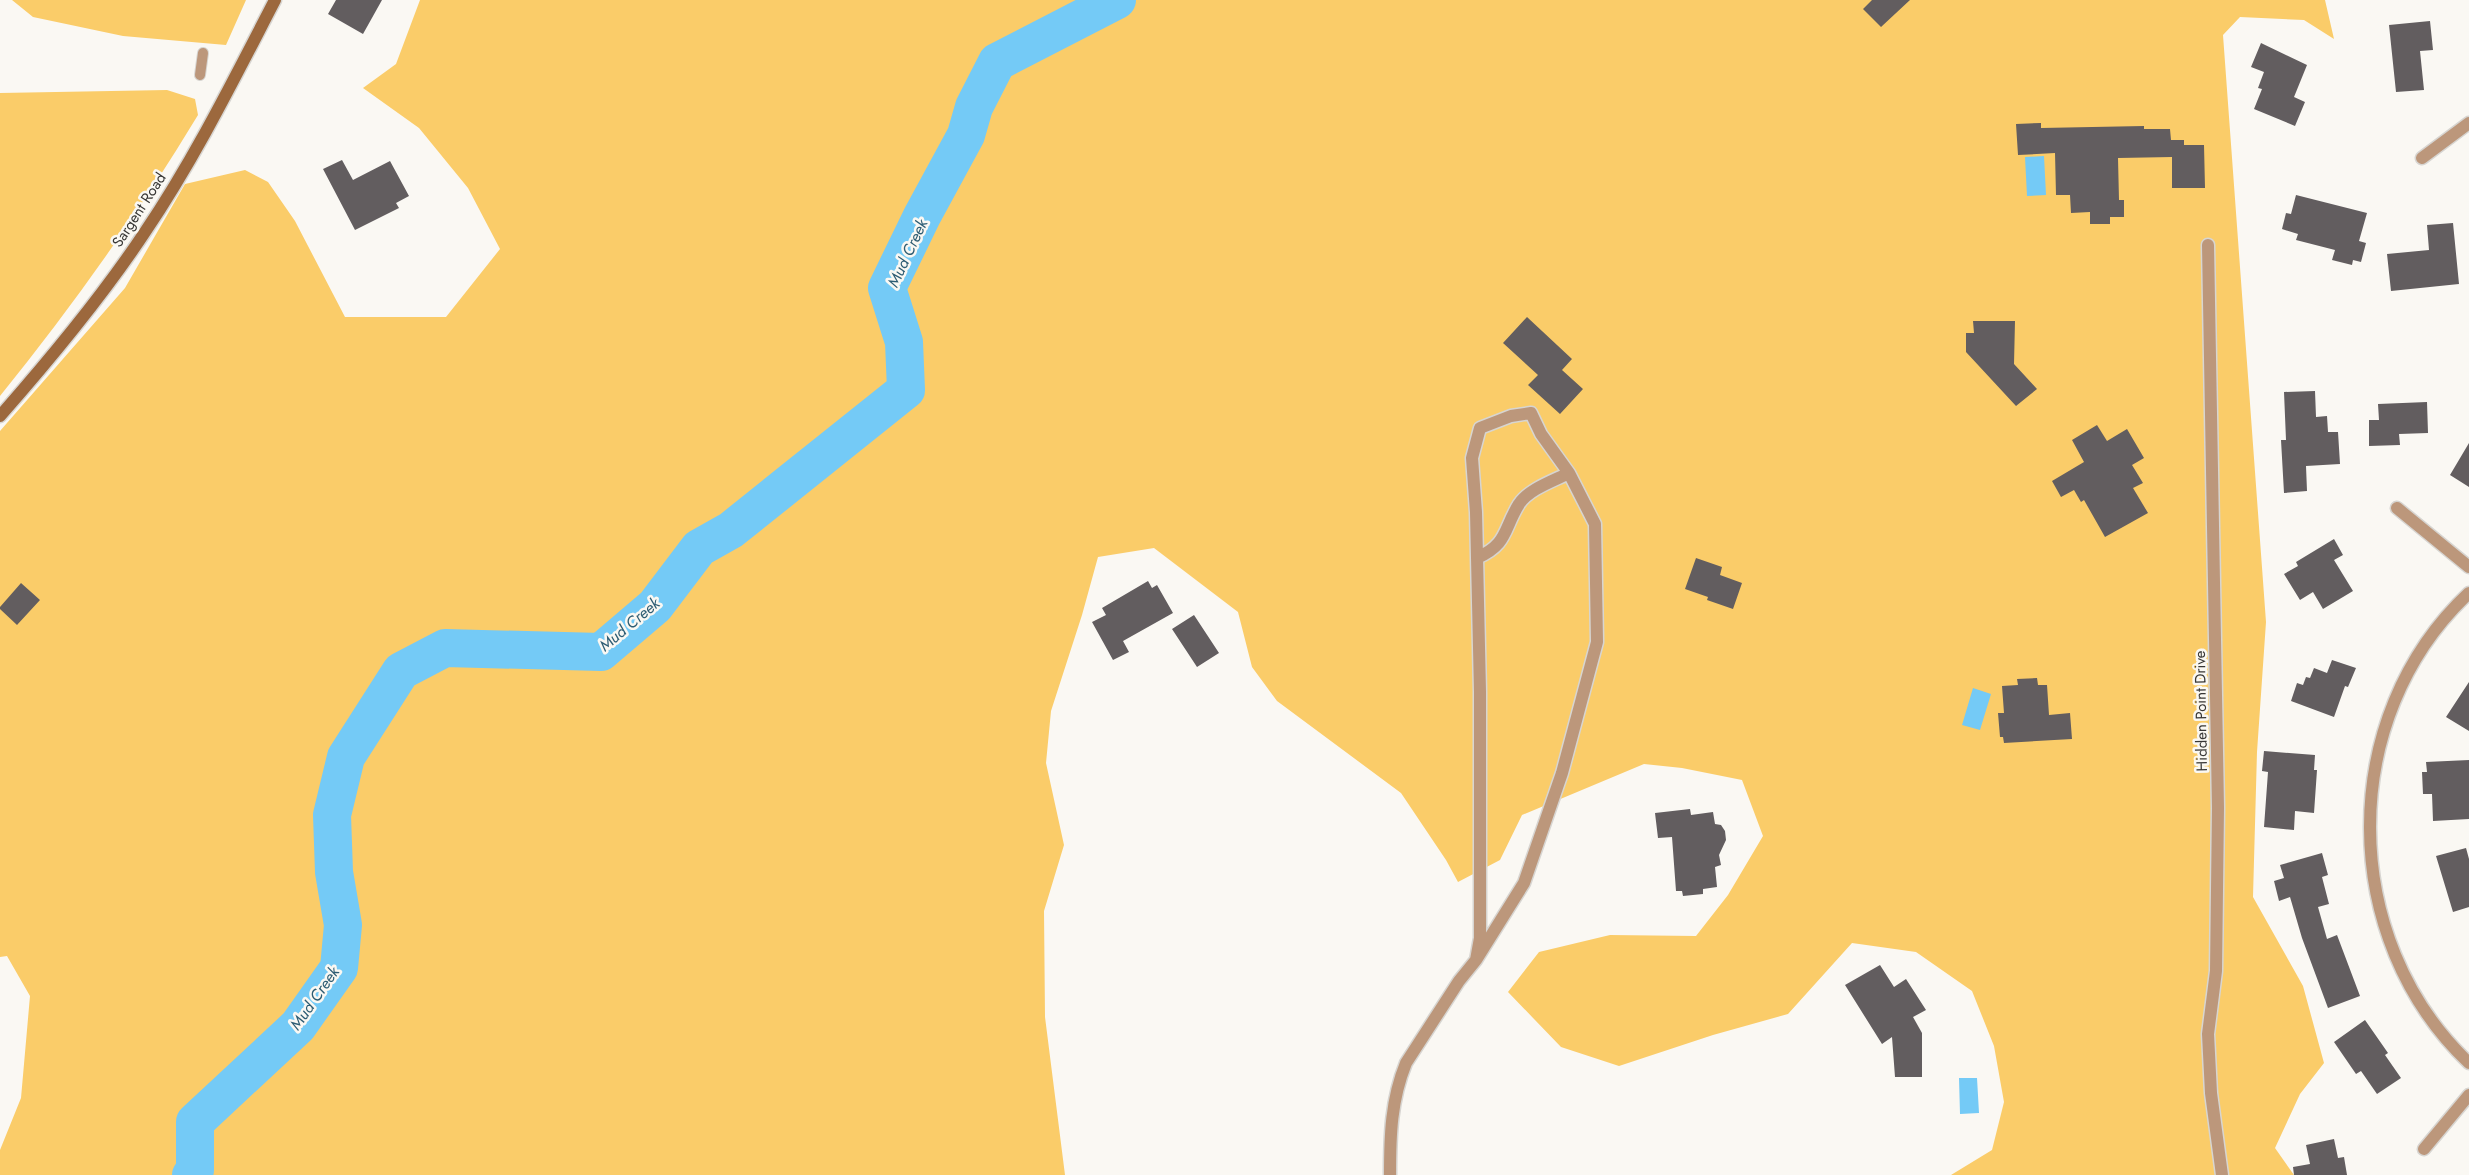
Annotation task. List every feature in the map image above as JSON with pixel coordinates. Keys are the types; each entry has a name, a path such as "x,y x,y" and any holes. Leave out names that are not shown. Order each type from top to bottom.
{"street":[{"name":"Sargent Road","path":"0,416 70,335 145,232 214,116 275,0"},
{"path":"2422,158 2469,123"},
{"name":"Hidden Point Drive","path":"2208,245 2218,808 2216,971 2208,1034 2212,1102 2222,1175"},
{"path":"1390,1175 1391,1117 1401,1075 1406,1063 1452,991 1476,960 1524,883 1562,773 1597,642 1595,524 1569,473 1541,434 1531,413 1511,416 1480,428 1472,458 1477,558 1480,692 1480,938 1476,960"},
{"path":"1477,558 1494,550 1505,535 1520,503 1535,490 1569,473"},
{"path":"2396,508 2469,567"},
{"path":"2469,593 2440,624 2404,680 2378,751 2371,790 2369,826 2375,893 2395,958 2422,1007 2445,1038 2469,1063"},
{"path":"2424,1149 2469,1095"}],"lane":[{"path":"200,75 204,53"}],"shaded area":[{"path":"12,0 246,0 226,45 123,36 33,17"},
{"path":"420,0 2325,0 2334,39 2304,20 2240,17 2223,35 2266,622 2257,752 2253,897 2303,986 2324,1063 2300,1094 2275,1148 2294,1175 1951,1175 1992,1150 2004,1102 1994,1046 1972,991 1916,952 1852,943 1788,1014 1713,1035 1619,1066 1561,1047 1508,992 1539,952 1610,935 1696,936 1728,895 1763,836 1742,780 1682,768 1644,764 1522,815 1500,860 1458,882 1446,860 1401,793 1277,701 1252,667 1238,612 1154,548 1098,557 1082,615 1051,711 1046,763 1064,845 1044,911 1045,1017 1065,1175 0,1175 0,1150 21,1098 30,996 7,956 0,957 0,431 125,288 185,184 245,170 268,182 295,221 345,317 446,317 500,249 468,188 419,128 363,88 396,64"},
{"path":"167,90 195,99 198,115 176,152 104,259 0,396 0,93"}],"water":[{"path":"2044,156 2046,195 2027,196 2025,157"},
{"path":"1973,688 1991,694 1980,730 1962,725"},
{"path":"1959,1078 1977,1078 1979,1113 1960,1114"}],"building":[{"path":"336,0 382,0 363,34 328,14"},
{"path":"1872,0 1910,0 1881,27 1863,9"},
{"path":"2430,21 2433,50 2420,51 2424,90 2396,92 2389,25"},
{"path":"2261,43 2307,65 2294,97 2305,102 2295,126 2254,109 2262,89 2258,88 2264,72 2251,67"},
{"path":"2041,123 2041,128 2144,126 2144,129 2170,129 2171,140 2184,140 2184,145 2204,145 2205,188 2172,188 2172,157 2118,158 2119,200 2124,200 2124,217 2110,217 2110,224 2090,224 2090,212 2071,213 2070,195 2056,195 2055,153 2018,155 2016,124"},
{"path":"342,160 353,180 390,161 409,196 396,203 399,208 355,230 323,169"},
{"path":"2296,195 2367,213 2359,241 2366,243 2361,262 2353,260 2352,265 2332,260 2335,250 2296,240 2298,234 2282,229 2286,213 2291,214"},
{"path":"2453,223 2459,284 2391,291 2387,254 2429,250 2427,225"},
{"path":"1527,317 1572,359 1562,370 1583,389 1560,414 1528,385 1538,375 1503,343"},
{"path":"1973,321 2015,321 2014,364 2037,389 2016,406 1966,352 1966,333 1974,333"},
{"path":"2315,391 2316,417 2327,416 2328,432 2338,432 2340,464 2306,466 2307,491 2284,493 2281,440 2286,440 2284,392"},
{"path":"2427,402 2428,433 2399,434 2400,445 2369,446 2369,420 2379,420 2378,404"},
{"path":"2097,425 2107,441 2127,429 2144,458 2132,465 2143,483 2133,488 2148,513 2105,537 2084,500 2081,502 2074,490 2061,497 2052,481 2084,462 2072,440"},
{"path":"2469,443 2469,487 2450,475"},
{"path":"2334,539 2343,555 2334,560 2353,591 2323,609 2313,592 2300,600 2284,574 2298,566 2296,562"},
{"path":"1696,558 1722,567 1720,575 1742,583 1733,609 1707,600 1708,597 1685,589"},
{"path":"1148,581 1152,588 1157,585 1173,613 1123,641 1129,652 1113,660 1092,622 1106,615 1102,608"},
{"path":"21,583 40,600 17,625 0,607"},
{"path":"1194,615 1219,653 1197,667 1172,629"},
{"path":"2332,660 2356,668 2348,687 2345,686 2334,717 2291,701 2297,683 2303,685 2306,677 2310,678 2314,668 2327,673"},
{"path":"2037,678 2038,685 2047,685 2049,715 2070,713 2072,739 2004,743 2003,737 2000,737 1998,713 2004,713 2002,686 2018,685 2017,679"},
{"path":"2469,682 2469,731 2446,717"},
{"path":"2264,751 2315,755 2314,770 2317,770 2314,813 2295,811 2294,830 2264,827 2268,772 2262,771"},
{"path":"2469,760 2469,819 2433,821 2432,794 2423,794 2422,772 2427,772 2426,762"},
{"path":"1690,809 1691,815 1713,812 1715,824 1721,825 1725,831 1726,840 1719,855 1721,865 1715,867 1717,887 1703,889 1703,894 1683,896 1682,891 1676,891 1672,837 1658,838 1655,813"},
{"path":"2466,848 2469,859 2469,907 2453,912 2436,856"},
{"path":"2322,853 2328,875 2322,877 2329,904 2318,907 2327,939 2337,935 2360,996 2328,1008 2302,938 2290,897 2279,901 2274,881 2284,878 2280,865"},
{"path":"1880,965 1894,987 1906,979 1926,1010 1913,1017 1922,1033 1922,1077 1895,1077 1892,1037 1882,1044 1845,985"},
{"path":"2365,1020 2388,1053 2385,1055 2401,1078 2377,1094 2361,1071 2356,1074 2334,1042"},
{"path":"2334,1139 2338,1158 2344,1157 2347,1175 2294,1175 2293,1167 2310,1164 2306,1145"}],"waterway":[{"name":"Mud Creek","path":"191,1175 195,1170 195,1122 298,1026 339,968 343,925 334,872 332,815 346,757 401,671 445,648 601,652 655,606 699,548 731,530 906,390 904,342 887,288 922,216 966,135 974,107 997,62 1117,0"}]}
